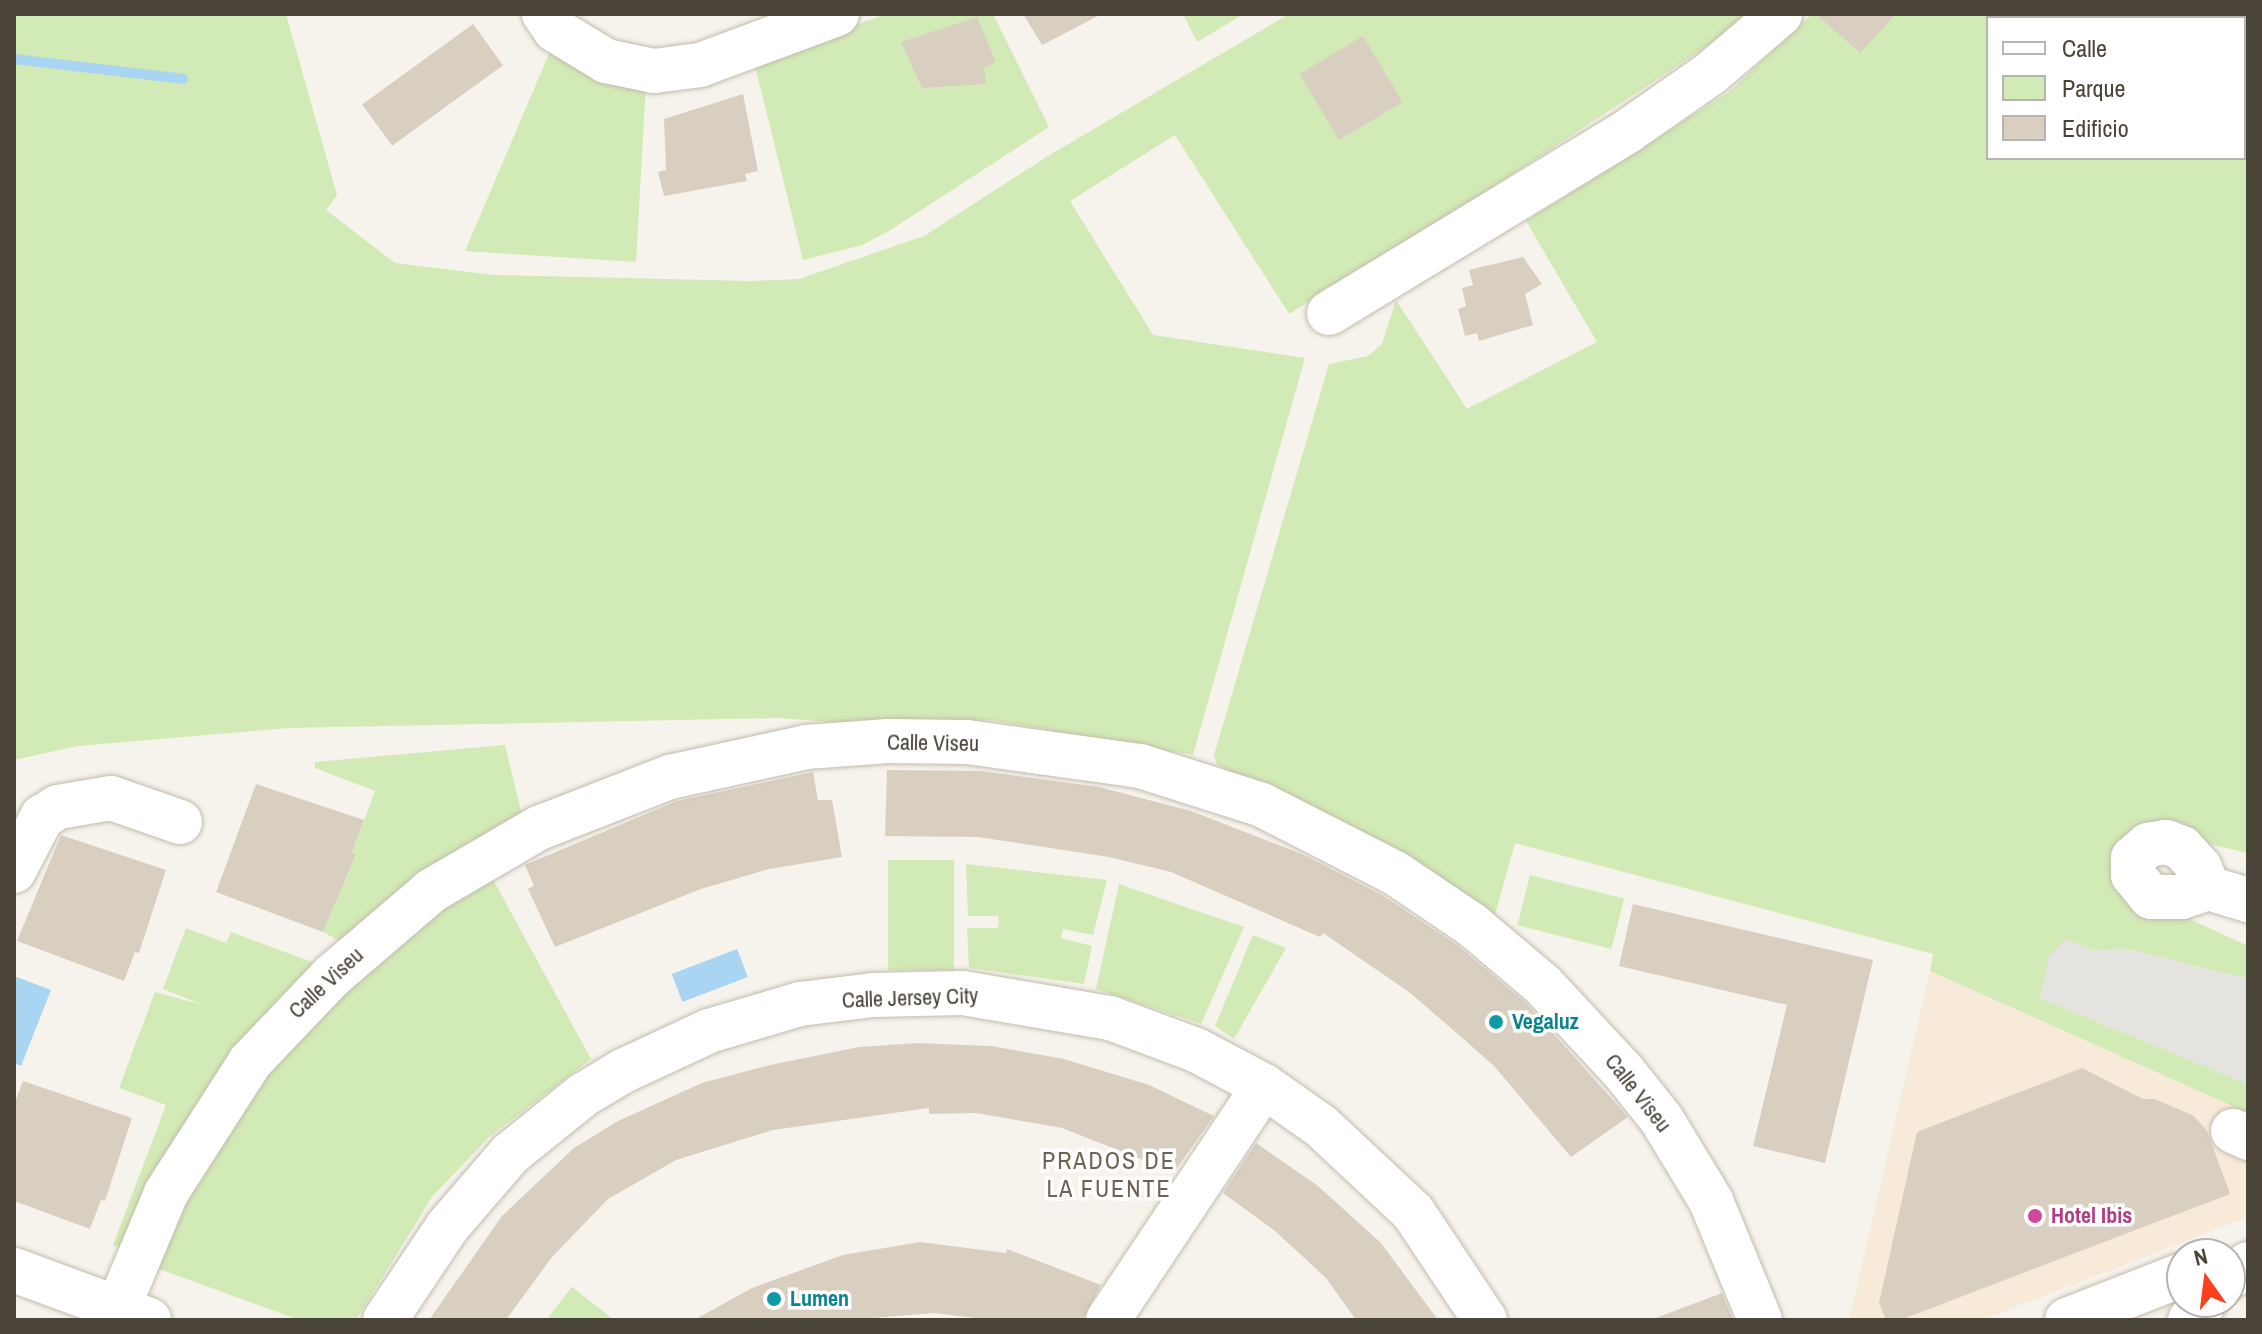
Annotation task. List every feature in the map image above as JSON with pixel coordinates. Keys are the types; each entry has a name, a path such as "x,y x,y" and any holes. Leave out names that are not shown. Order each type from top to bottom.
{"street":[{"path":"544,14 555,30 606,61 654,71 700,65 837,14"},
{"path":"1329,313 1628,131 1711,73 1780,14"},
{"name":"Calle Viseu","path":"126,1316 172,1182 250,1062 332,976 431,891 539,828 670,777 806,747 967,742 1140,766 1262,805 1395,873 1472,925 1543,985 1662,1120 1711,1201 1760,1320"},
{"path":"14,871 42,817 58,807 111,798 180,822"},
{"name":"Calle Jersey City","path":"385,1320 419,1265 478,1188 544,1124 637,1064 765,1013 873,995 963,993 1023,999 1110,1018 1162,1036 1264,1086 1321,1126 1413,1212 1485,1320"},
{"path":"1108,1320 1264,1086"},
{"path":"14,1270 126,1316"},
{"path":"2067,1320 2166,1281"}],"shaded area":[{"path":"2065,939 2095,951 2129,949 2248,979 2248,1084 2040,998 2049,956"},
{"path":"1930,971 2248,1113 2248,1217 2194,1238 2166,1238 2166,1249 1982,1320 1849,1320"}],"green space":[{"path":"14,14 286,14 337,195 326,210 395,263 494,275 750,281 799,279 924,236 1048,156 1289,14 1756,14 1490,189 1289,314 1175,135 1070,201 1153,335 1305,358 1193,755 991,720 871,725 779,718 288,728 78,746 14,760"},
{"path":"886,14 993,14 1049,127 889,231 862,245 803,260 754,62"},
{"path":"1183,14 1244,14 1197,42"},
{"path":"1812,14 2248,14 2248,853 2196,841 2124,843 2181,915 2248,946 2248,979 2129,949 2095,951 2065,939 2040,998 2248,1084 2248,1113 1930,971 1933,954 1515,843 1494,918 1420,863 1217,765 1214,755 1329,364 1368,356 1382,344 1396,300 1467,409 1597,342 1526,221 1729,92"},
{"path":"551,49 646,83 636,262 465,251"},
{"path":"505,745 522,815 341,942 323,932 356,856 352,853 375,791 315,768 315,762"},
{"path":"888,860 954,860 954,970 888,970"},
{"path":"966,864 1107,880 1093,935 1063,929 1061,938 1092,946 1084,984 969,968 967,928 998,928 999,922 998,916 968,916"},
{"path":"1530,875 1624,898 1612,949 1517,925"},
{"path":"491,876 591,1059 489,1137 432,1197 356,1320 299,1320 151,1266 216,1141 271,1063 428,915"},
{"path":"1119,884 1244,927 1201,1024 1096,989"},
{"path":"186,928 226,943 231,932 317,964 121,1248 113,1245 166,1105 119,1088 155,992 203,1005 163,989"},
{"path":"1253,935 1286,948 1234,1039 1215,1026"},
{"path":"572,1287 614,1320 546,1320"}],"water":[{"path":"737,949 748,977 682,1002 672,974"},
{"path":"14,976 51,990 21,1066 14,1063"}],"building":[{"path":"1023,14 1102,14 1042,45"},
{"path":"1816,14 1896,14 1860,53"},
{"path":"977,17 996,62 984,67 986,84 922,88 901,42"},
{"path":"473,24 503,65 392,146 362,105"},
{"path":"1363,36 1403,102 1339,140 1300,74"},
{"path":"743,94 758,171 745,174 747,181 664,196 658,172 666,170 664,119"},
{"path":"1523,257 1542,284 1525,294 1533,325 1479,341 1477,333 1465,336 1458,309 1466,306 1462,288 1473,285 1469,270"},
{"path":"887,770 981,771 1099,787 1191,811 1304,855 1382,895 1457,945 1526,1003 1628,1117 1571,1157 1494,1066 1409,992 1323,933 1320,937 1171,872 1109,857 978,837 885,836"},
{"path":"813,772 818,800 832,800 842,857 769,869 701,889 555,947 528,889 534,886 525,865 677,801"},
{"path":"256,784 364,820 352,853 356,855 323,932 216,892"},
{"path":"61,835 166,870 139,953 135,952 124,981 17,941"},
{"path":"1633,904 1873,960 1825,1163 1753,1146 1787,1005 1619,966"},
{"path":"918,1043 991,1046 1064,1059 1149,1085 1214,1116 1174,1172 1062,1128 976,1113 929,1114 929,1108 773,1130 676,1160 608,1199 552,1257 506,1320 429,1320 502,1216 574,1148 618,1121 702,1083 770,1065 859,1047"},
{"name":"Hotel Ibis","path":"2082,1068 2143,1099 2155,1099 2194,1116 2207,1131 2230,1194 1900,1320 1886,1320 1879,1303 1917,1132"},
{"path":"23,1081 132,1118 105,1201 101,1200 90,1229 14,1201 14,1105"},
{"path":"1256,1143 1318,1186 1381,1243 1438,1320 1356,1320 1326,1278 1275,1231 1223,1193"},
{"path":"920,1242 1006,1253 1007,1249 1101,1285 1083,1320 992,1320 934,1313 848,1320 694,1320 752,1288 843,1255"},
{"path":"1722,1293 1733,1320 1656,1318"}],"waterway":[{"path":"14,59 183,79"}],"place":[{"name":"Vegaluz","path":"1496,1022"},
{"name":"Hotel Ibis","path":"2035,1216"},
{"name":"Lumen","path":"774,1299"}],"district":[{"name":"PRADOS DE LA FUENTE","path":"1109,1175"}]}
